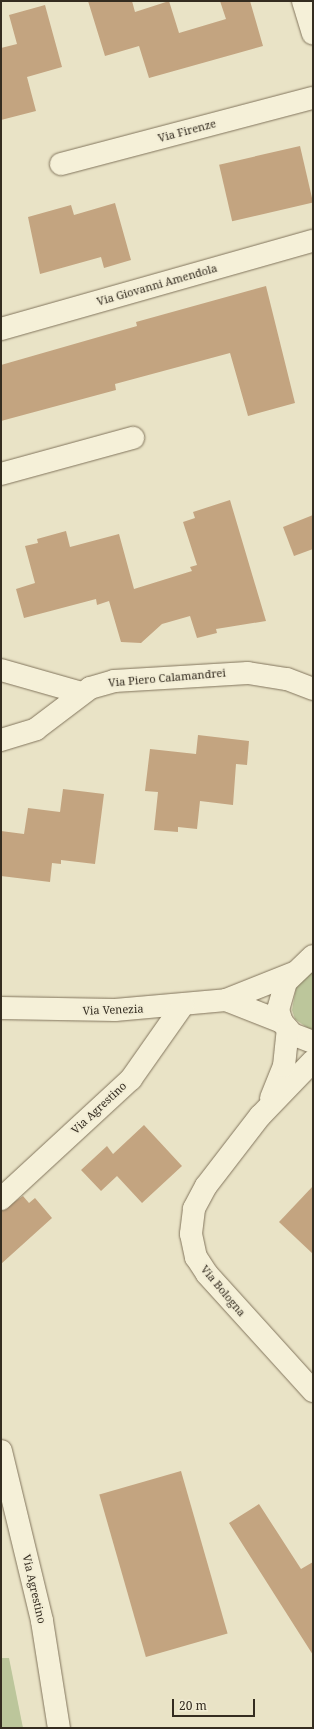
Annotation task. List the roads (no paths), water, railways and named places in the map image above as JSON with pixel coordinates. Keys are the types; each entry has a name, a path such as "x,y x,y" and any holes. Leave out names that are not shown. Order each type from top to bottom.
{"street":[{"path":"303,1 313,34"},
{"name":"Via Firenze","path":"62,164 313,98"},
{"name":"Via Giovanni Amendola","path":"1,329 313,240"},
{"path":"1,474 133,438"},
{"path":"1,670 82,693"},
{"name":"Via Piero Calamandrei","path":"82,693 114,681 234,673 278,677 313,689"},
{"path":"1,740 46,724 82,693"},
{"path":"294,974 313,956"},
{"name":"Via Venezia","path":"1,1008 115,1010 183,1005 226,1000 294,974"},
{"name":"Via Bologna","path":"260,1116 282,1074 285,1026 279,998 294,974"},
{"name":"Via Venezia","path":"226,1000 285,1026 298,1037 313,1042"},
{"name":"Via Agrestino","path":"1,1199 131,1079 183,1005"},
{"name":"Via Bologna","path":"313,1061 260,1116 201,1194 192,1218 192,1242 210,1278 313,1391"},
{"name":"Via Agrestino","path":"1,1451 42,1621 59,1728"}]}
